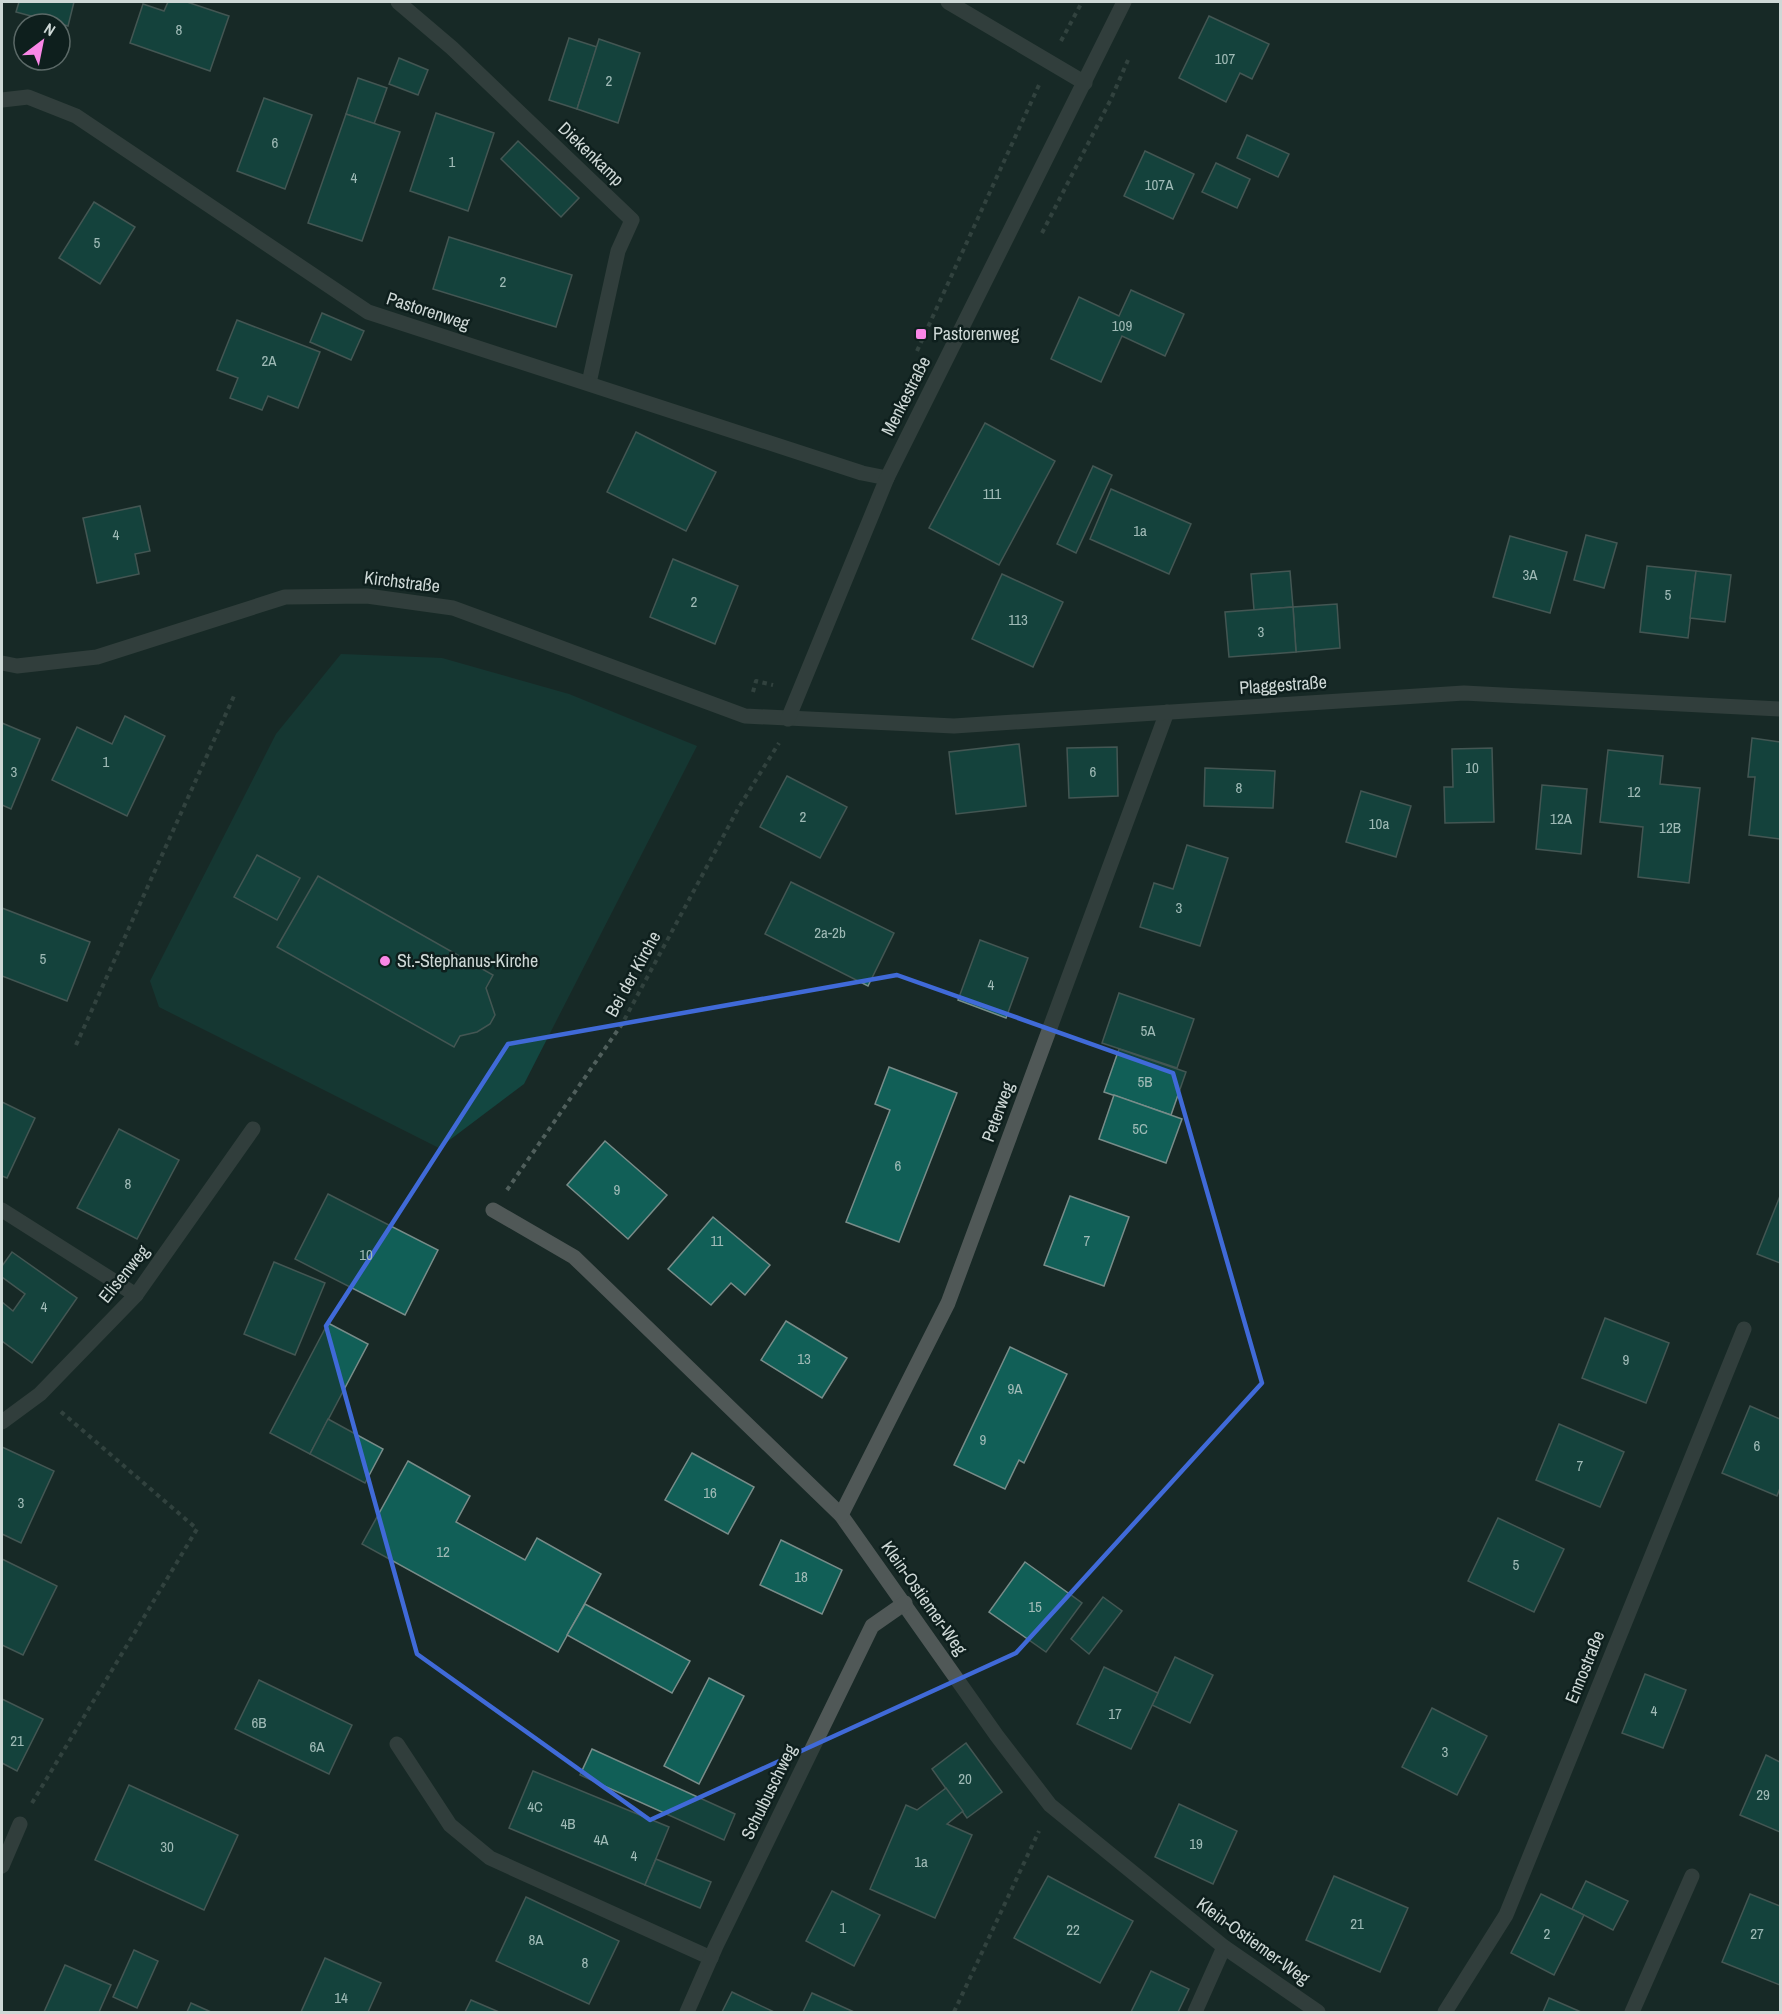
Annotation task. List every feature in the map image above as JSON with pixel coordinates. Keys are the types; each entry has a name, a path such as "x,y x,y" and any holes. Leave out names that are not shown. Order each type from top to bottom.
{"street":[{"name":"Diekenkamp","path":"398,2 452,48 632,220 618,251 589,383"},
{"path":"948,2 1049,64 1085,82"},
{"name":"Menkestraße","path":"788,719 886,478 1124,2"},
{"name":"Pastorenweg","path":"2,100 28,97 76,116 368,312 862,473 886,478"},
{"name":"Kirchstraße","path":"2,663 17,666 97,657 285,597 367,596 453,608 745,716 788,719"},
{"name":"Plaggestraße","path":"788,719 954,726 1464,693 1780,709"},
{"name":"Peterweg","path":"841,1515 948,1303 1167,712"},
{"name":"Elisenweg","path":"2,1422 40,1394 136,1295 253,1129"},
{"path":"2,1210 136,1295"},
{"name":"Klein-Ostiemer-Weg","path":"493,1210 574,1257 841,1515 997,1736 1050,1805 1224,1947 1318,2013"},
{"name":"Ennostraße","path":"1445,2013 1506,1915 1744,1329"},
{"name":"Schulbuschweg","path":"687,2013 711,1958 872,1626 905,1604"},
{"path":"397,1744 450,1825 490,1858 711,1958"},
{"path":"2,1866 20,1824"},
{"path":"1632,2013 1692,1876"},
{"path":"1195,2013 1224,1947"}],"path":[{"path":"1040,236 1111,99 1130,56"},
{"path":"756,681 781,687"},
{"path":"75,1045 234,696"},
{"name":"Bei der Kirche","path":"493,1210 622,1024 739,807 780,741"},
{"path":"20,1824 197,1529 40,1394"},
{"path":"954,2013 1050,1805"}],"highlighted area":[{"path":"897,975 1173,1073 1262,1383 1016,1653 650,1820 417,1654 326,1326 508,1044"}],"shaded area":[{"path":"341,654 442,658 569,694 697,746 524,1084 439,1148 159,1007 150,981 276,734"}],"building":[{"path":"19,2 74,2 72,12 16,12"},
{"path":"168,2 187,2 229,16 210,71 130,43 143,4 164,11"},
{"path":"1209,16 1269,44 1252,79 1240,73 1226,102 1179,78"},
{"path":"569,38 597,47 577,109 549,100"},
{"path":"599,39 640,53 618,123 577,109"},
{"path":"399,58 428,70 418,95 389,84"},
{"path":"358,78 387,88 374,124 346,114"},
{"path":"264,98 312,115 285,189 237,171"},
{"path":"436,113 494,133 468,211 410,191"},
{"path":"346,114 400,132 362,241 308,223"},
{"path":"1247,135 1289,154 1278,177 1237,158"},
{"path":"518,141 579,198 561,217 501,159"},
{"path":"1145,151 1194,174 1173,219 1124,196"},
{"path":"1216,163 1250,179 1237,208 1202,192"},
{"path":"94,202 135,227 100,284 59,258"},
{"path":"449,237 572,275 556,327 433,289"},
{"path":"1131,290 1184,314 1165,356 1122,336 1101,382 1051,359 1079,297 1119,316"},
{"path":"322,313 364,331 351,360 310,342"},
{"path":"237,320 320,352 298,408 268,396 262,410 230,398 238,378 217,370"},
{"path":"985,423 1055,461 999,565 929,528"},
{"path":"636,432 716,472 686,531 607,492"},
{"path":"1093,466 1112,475 1076,553 1057,544"},
{"path":"1111,489 1191,524 1169,574 1090,539"},
{"path":"140,506 150,551 135,554 139,574 97,583 83,518"},
{"path":"1586,535 1617,543 1604,588 1574,580"},
{"path":"1510,536 1567,552 1550,613 1493,597"},
{"path":"673,559 738,586 715,644 650,617"},
{"path":"1647,566 1696,571 1688,638 1640,632"},
{"path":"1290,571 1293,607 1254,610 1251,574"},
{"path":"1696,571 1731,575 1725,622 1690,618"},
{"path":"1002,574 1063,602 1033,667 972,639"},
{"path":"1337,604 1340,648 1296,652 1293,607"},
{"path":"1293,607 1296,652 1229,657 1225,612"},
{"path":"125,716 165,736 127,816 52,780 77,727 112,744"},
{"path":"2,723 40,739 11,809 2,805"},
{"path":"1752,738 1780,742 1780,839 1749,835 1755,777 1748,777"},
{"path":"1019,744 1026,806 956,814 949,752"},
{"path":"1117,747 1118,796 1069,798 1067,748"},
{"path":"1492,748 1494,822 1445,823 1444,787 1453,787 1452,749"},
{"path":"1608,750 1663,756 1660,784 1700,788 1689,883 1638,877 1643,827 1600,822"},
{"path":"1205,768 1275,771 1273,808 1204,806"},
{"path":"787,776 847,807 820,858 760,827"},
{"path":"1542,785 1587,789 1581,854 1536,849"},
{"path":"1361,791 1411,806 1396,857 1346,842"},
{"path":"1187,845 1228,858 1200,946 1140,927 1154,883 1173,889"},
{"path":"257,855 300,878 277,920 234,897"},
{"name":"St.-Stephanus-Kirche","path":"318,876 493,975 486,988 495,1015 490,1024 477,1032 460,1036 454,1047 277,947"},
{"path":"791,882 894,933 868,986 765,934"},
{"path":"2,908 90,942 67,1001 2,976"},
{"path":"980,940 1028,958 1006,1018 958,1000"},
{"path":"1119,993 1194,1019 1177,1068 1102,1043"},
{"path":"1119,1049 1186,1072 1171,1115 1104,1092"},
{"path":"889,1067 957,1093 899,1242 846,1222 890,1110 875,1104"},
{"path":"1114,1095 1182,1119 1166,1163 1099,1139"},
{"path":"2,1102 35,1118 7,1178 2,1176"},
{"path":"119,1129 179,1160 137,1239 77,1208"},
{"path":"605,1141 667,1195 628,1239 567,1185"},
{"path":"328,1194 438,1250 405,1315 295,1259"},
{"path":"1070,1196 1129,1217 1104,1286 1044,1265"},
{"path":"1780,1196 1780,1263 1757,1254"},
{"path":"713,1217 770,1265 745,1295 731,1283 711,1305 668,1269"},
{"path":"12,1252 77,1298 32,1363 2,1341 2,1302 13,1311 25,1294 2,1277 2,1266"},
{"path":"274,1262 325,1283 295,1355 244,1334"},
{"path":"1605,1318 1669,1343 1646,1403 1582,1378"},
{"path":"786,1321 847,1358 822,1398 761,1360"},
{"path":"328,1323 368,1344 310,1454 270,1433"},
{"path":"1010,1347 1067,1374 1024,1463 1019,1460 1005,1489 954,1465"},
{"path":"1750,1406 1780,1419 1780,1488 1777,1496 1722,1473"},
{"path":"328,1419 383,1449 365,1483 310,1454"},
{"path":"1559,1424 1624,1452 1600,1507 1536,1480"},
{"path":"2,1447 54,1471 21,1543 2,1534"},
{"path":"692,1453 754,1487 728,1534 665,1500"},
{"path":"408,1461 470,1496 456,1522 525,1560 537,1538 601,1574 558,1652 362,1544"},
{"path":"1498,1518 1564,1549 1534,1612 1468,1581"},
{"path":"781,1540 842,1570 822,1614 760,1585"},
{"path":"2,1559 57,1586 23,1655 2,1645"},
{"path":"1025,1562 1082,1603 1046,1652 989,1612"},
{"path":"1103,1597 1122,1611 1089,1654 1071,1639"},
{"path":"585,1604 690,1661 672,1693 567,1635"},
{"path":"1175,1657 1213,1675 1190,1723 1152,1705"},
{"path":"1104,1667 1158,1693 1131,1749 1077,1724"},
{"path":"1645,1674 1686,1690 1663,1748 1622,1733"},
{"path":"709,1678 744,1696 699,1784 664,1766"},
{"path":"259,1680 352,1725 329,1774 235,1729"},
{"path":"2,1699 43,1719 17,1771 2,1763"},
{"path":"1432,1708 1487,1736 1457,1795 1402,1767"},
{"path":"966,1743 1002,1792 967,1818 932,1769"},
{"path":"592,1749 735,1814 724,1840 580,1775"},
{"path":"1766,1755 1780,1762 1780,1832 1740,1815"},
{"path":"533,1771 669,1827 645,1885 509,1828"},
{"path":"129,1785 238,1835 204,1910 95,1860"},
{"path":"946,1788 963,1811 947,1824 972,1835 935,1918 870,1889 906,1805 917,1810"},
{"path":"1179,1804 1237,1831 1213,1884 1155,1857"},
{"path":"656,1859 711,1882 700,1908 645,1885"},
{"path":"1048,1876 1133,1921 1100,1983 1014,1938"},
{"path":"1334,1876 1408,1908 1380,1972 1306,1940"},
{"path":"1586,1881 1628,1901 1613,1930 1572,1909"},
{"path":"832,1891 880,1915 854,1966 806,1941"},
{"path":"1541,1894 1584,1915 1554,1975 1511,1953"},
{"path":"1750,1894 1780,1906 1780,1985 1722,1962"},
{"path":"526,1897 619,1941 589,2004 496,1961"},
{"path":"134,1950 158,1961 137,2008 113,1997"},
{"path":"325,1958 381,1983 368,2012 301,2012"},
{"path":"65,1965 111,1985 99,2012 44,2012"},
{"path":"1151,1971 1189,1989 1178,2012 1131,2012"},
{"path":"732,1992 774,2012 722,2012"},
{"path":"812,1993 854,2012 803,2012"},
{"path":"1549,1998 1581,2012 1543,2012"},
{"path":"471,2000 499,2012 465,2012"},
{"path":"191,2003 211,2012 187,2012"}],"place":[{"name":"Pastorenweg","path":"921,334"},
{"name":"St.-Stephanus-Kirche","path":"385,961"}]}
